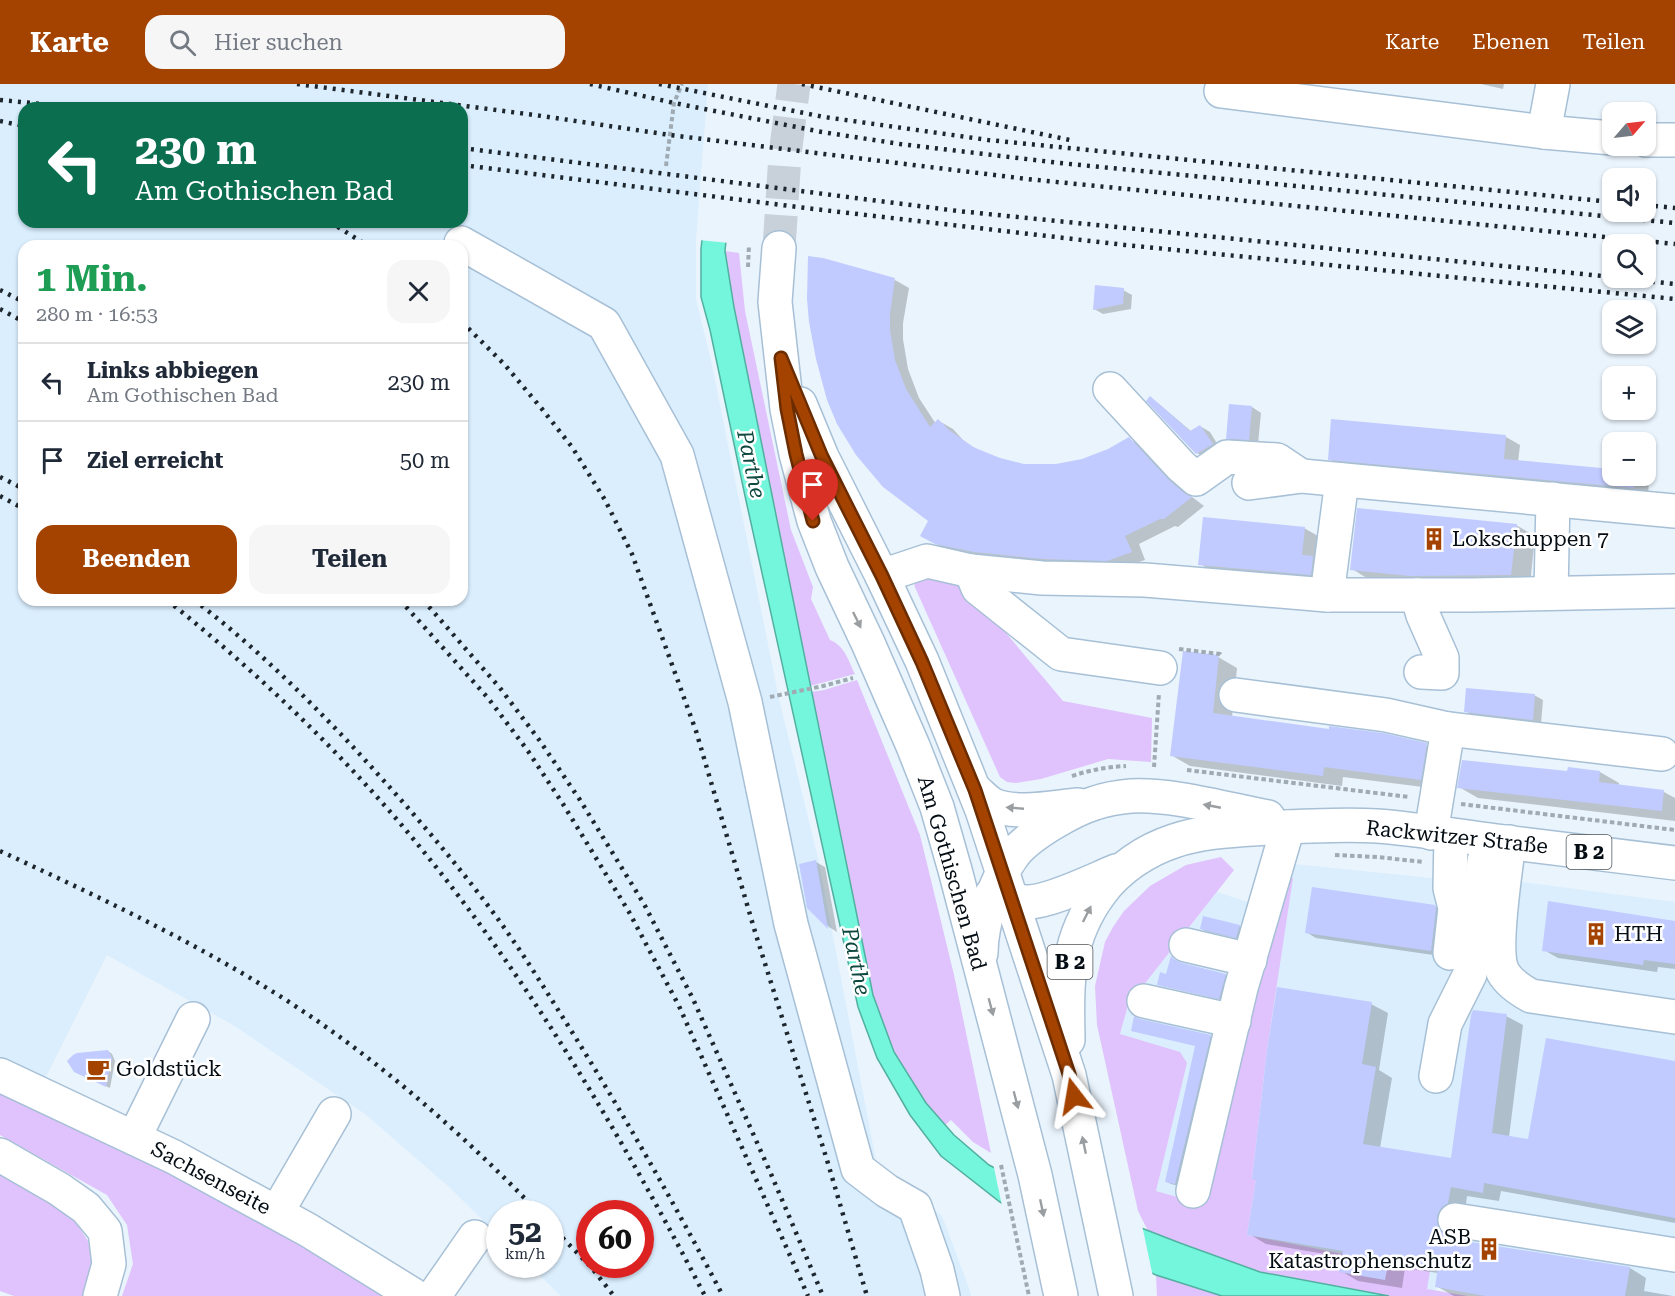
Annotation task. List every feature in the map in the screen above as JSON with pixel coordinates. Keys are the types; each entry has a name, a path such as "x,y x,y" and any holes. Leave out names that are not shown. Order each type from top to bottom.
{"main road":[{"path":"1544,132 1553,84"},
{"path":"1221,91 1544,132 1602,137"},
{"path":"1656,140 1675,140"},
{"path":"468,247 603,324 677,455 746,702 791,924 858,1169 887,1191 915,1207 937,1270 943,1296"},
{"name":"Am Gothischen Bad","path":"778,248 775,302 787,409 813,521 913,746 937,807 1035,1175 1060,1296"},
{"name":"Am Gothischen Bad","path":"781,358 822,457 922,662 975,790 1003,890 1069,1074 1113,1281"},
{"path":"1110,389 1181,466 1196,479 1227,457 1277,460 1302,476"},
{"path":"1249,483 1302,476 1675,511"},
{"path":"1328,595 1342,480"},
{"path":"1551,593 1553,499"},
{"path":"882,576 927,561 971,571 1042,578 1146,579 1328,595 1675,591"},
{"path":"971,571 978,588 1061,654 1160,668"},
{"path":"1417,595 1442,658 1442,673 1420,672"},
{"path":"1236,695 1386,715 1448,729 1662,754"},
{"path":"1448,729 1436,800 1455,908 1449,960"},
{"path":"975,790 995,806 1014,809 1094,803"},
{"name":"Rackwitzer Straße","path":"981,970 981,938 984,922 1003,890 1012,856 1026,842 1064,817 1094,803 1132,796 1172,798 1300,826"},
{"path":"1193,1191 1250,960 1300,826"},
{"name":"Rackwitzer Straße","path":"1069,1074 1067,986 1071,956 1076,940 1092,905 1102,891 1126,867 1158,847 1174,841 1223,832 1300,826 1378,826 1444,845 1498,841 1673,860"},
{"path":"1498,841 1498,945 1502,971 1514,986 1531,996 1675,1017"},
{"path":"1436,1076 1445,1024 1470,974 1498,841"},
{"path":"955,870 973,883 1003,890 1027,902 1046,898 1126,867"},
{"path":"1186,945 1250,960"},
{"path":"1144,1001 1234,1021"},
{"path":"134,1138 193,1019"},
{"name":"Sachsenseite","path":"0,1075 174,1157 277,1212 415,1296"},
{"path":"277,1212 334,1114"},
{"path":"0,1155 59,1189 86,1208 105,1231 109,1264 100,1296"},
{"path":"1455,1220 1675,1255"},
{"path":"434,1296 475,1237"}],"path":[{"path":"666,166 674,103 681,84"},
{"path":"1154,767 1160,668 1179,649 1220,654 1222,657"},
{"path":"778,696 863,675"},
{"path":"1066,779 1087,771 1133,766"},
{"path":"1145,766 1165,768"},
{"path":"1186,770 1675,830"},
{"path":"1329,855 1377,857 1444,845"},
{"path":"1000,1161 1029,1296"}],"shaded area":[{"path":"0,84 708,84 696,240 696,299 711,360 779,699 818,858 876,1161 942,1216 971,1296 561,1296 542,1278 564,1278 564,1200 486,1200 486,1223 448,1186 365,1114 233,1025 107,955 43,1083 0,1062"},
{"path":"725,251 739,253 745,311 791,530 813,587 811,599 830,640 843,650 855,674 810,686 734,307"},
{"path":"925,575 959,577 1063,701 1152,718 1151,762 1108,759 1041,779 1016,783 1007,782 1000,777 914,585"},
{"path":"857,680 920,835 954,975 991,1153 973,1142 951,1120 944,1126 926,1103 894,1052 873,995 811,692"},
{"path":"1221,857 1234,870 1128,1005 1120,1034 1180,1052 1187,1063 1156,1191 1202,1204 1282,879 1293,878 1267,1050 1252,1179 1256,1180 1247,1235 1430,1271 1427,1289 1468,1296 1389,1296 1261,1272 1148,1231 1138,1211 1097,1025 1095,986 1105,942 1124,911 1150,886 1186,865"},
{"path":"1294,864 1490,884 1514,881 1675,902 1675,1296 1483,1296 1436,1287 1434,1296 1389,1296 1242,1266 1256,1180 1252,1179 1267,1050"},
{"path":"1217,892 1273,910 1202,1204 1156,1191 1187,1062 1120,1034 1128,1005"},
{"path":"0,1093 168,1170 365,1280 388,1296 122,1296 133,1264 127,1225 107,1195 0,1135"},
{"path":"0,1169 72,1217 88,1241 92,1266 84,1296 14,1296 0,1291"},
{"path":"1156,1275 1222,1296 1157,1296"}],"water":[{"name":"Parthe","path":"719,84 742,84 725,251 734,307 873,995 894,1052 926,1103 954,1135 989,1165 1023,1182 1260,1272 1389,1296 1222,1296 1156,1275 1016,1211 1000,1202 941,1156 910,1115 877,1058 858,1007 701,297 701,249"}],"pier":[{"path":"716,84 745,84 729,243 699,240"},
{"path":"993,1163 1024,1179 1142,1225 1153,1277 1014,1214 1002,1206"}],"building":[{"path":"808,256 895,278 890,330 895,360 906,389 930,427 938,419 973,447 1000,458 1024,464 1056,464 1082,459 1108,449 1129,437 1169,480 1192,497 1164,519 1125,536 1132,552 1107,561 1043,559 974,552 935,544 920,536 928,521 883,487 856,455 837,424 827,400 809,322"},
{"path":"1095,285 1124,288 1123,304 1093,310"},
{"path":"1150,396 1190,431 1200,425 1213,444 1196,454 1146,401"},
{"path":"1229,404 1252,406 1249,440 1226,439"},
{"path":"1331,419 1506,435 1504,459 1602,468 1602,485 1328,460"},
{"name":"Lokschuppen 7","path":"1357,508 1517,524 1511,575 1410,576 1350,570"},
{"path":"1203,517 1305,527 1302,555 1313,556 1311,575 1198,565"},
{"path":"1183,651 1219,655 1213,713 1329,729 1329,726 1383,733 1427,743 1421,780 1324,767 1323,776 1170,756"},
{"path":"1466,688 1535,694 1533,720 1464,712"},
{"path":"1462,760 1567,771 1568,767 1600,771 1599,782 1664,790 1662,811 1457,788"},
{"path":"816,860 828,929 807,908 799,864"},
{"path":"1312,887 1435,905 1431,951 1305,933"},
{"name":"HTH","path":"1548,901 1675,921 1675,964 1644,960 1643,965 1542,951"},
{"path":"1203,916 1240,925 1236,938 1200,929"},
{"path":"1171,956 1182,963 1226,974 1219,999 1157,985 1160,972 1166,974"},
{"path":"1277,987 1372,1002 1362,1064 1376,1067 1363,1144 1451,1158 1473,1010 1507,1014 1492,1133 1528,1139 1546,1038 1675,1061 1675,1218 1484,1183 1483,1193 1451,1187 1448,1203 1441,1208 1437,1216 1438,1227 1444,1235 1452,1239 1630,1267 1625,1296 1485,1296 1435,1287 1438,1267 1389,1259 1385,1280 1339,1272 1343,1251 1247,1235 1256,1180 1252,1179 1267,1050"},
{"path":"1134,1016 1211,1035 1175,1184 1165,1182 1195,1046 1131,1031"},
{"path":"108,1050 112,1058 106,1087 74,1072 67,1061 77,1053"}],"tunnel":[{"path":"779,248 785,155 794,84"}],"railway":[{"path":"297,84 435,102"},
{"path":"590,84 822,132 900,144 1060,163 1675,223"},
{"path":"659,84 824,117 988,140 1602,201"},
{"path":"802,84 1070,140"},
{"path":"0,100 21,102"},
{"path":"468,106 670,135 1027,179 1675,244"},
{"path":"0,121 18,125"},
{"path":"468,149 958,211 1602,276"},
{"path":"468,166 1125,245 1675,299"},
{"path":"1656,206 1675,208"},
{"path":"340,228 358,240"},
{"path":"1656,282 1675,284"},
{"path":"0,290 18,299"},
{"path":"0,309 18,319"},
{"path":"468,328 505,365 572,447 605,500 632,554 696,731 867,1296"},
{"path":"0,477 18,486"},
{"path":"0,496 18,506"},
{"path":"174,606 227,650 313,729 393,815 439,870 523,986 563,1047 637,1170 705,1296"},
{"path":"201,606 257,652 335,728 422,824 486,903 528,963 608,1091 723,1296"},
{"path":"405,606 488,698 528,751 629,912 679,1006 808,1296"},
{"path":"428,606 500,688 540,741 580,800 644,904 693,999 823,1296"},
{"path":"0,851 181,939 286,1000 354,1048 419,1099 526,1200"},
{"path":"564,1239 591,1267 614,1296"}],"place":[{"name":"Lokschuppen 7","path":"1434,539"},
{"name":"HTH","path":"1596,934"},
{"name":"Goldstück","path":"98,1069"},
{"name":"ASB Katastrophenschutz","path":"1489,1249"}],"route":[{"path":"813,521 787,409 781,358 822,457 922,662 975,790 1069,1074 1074,1096"}]}
